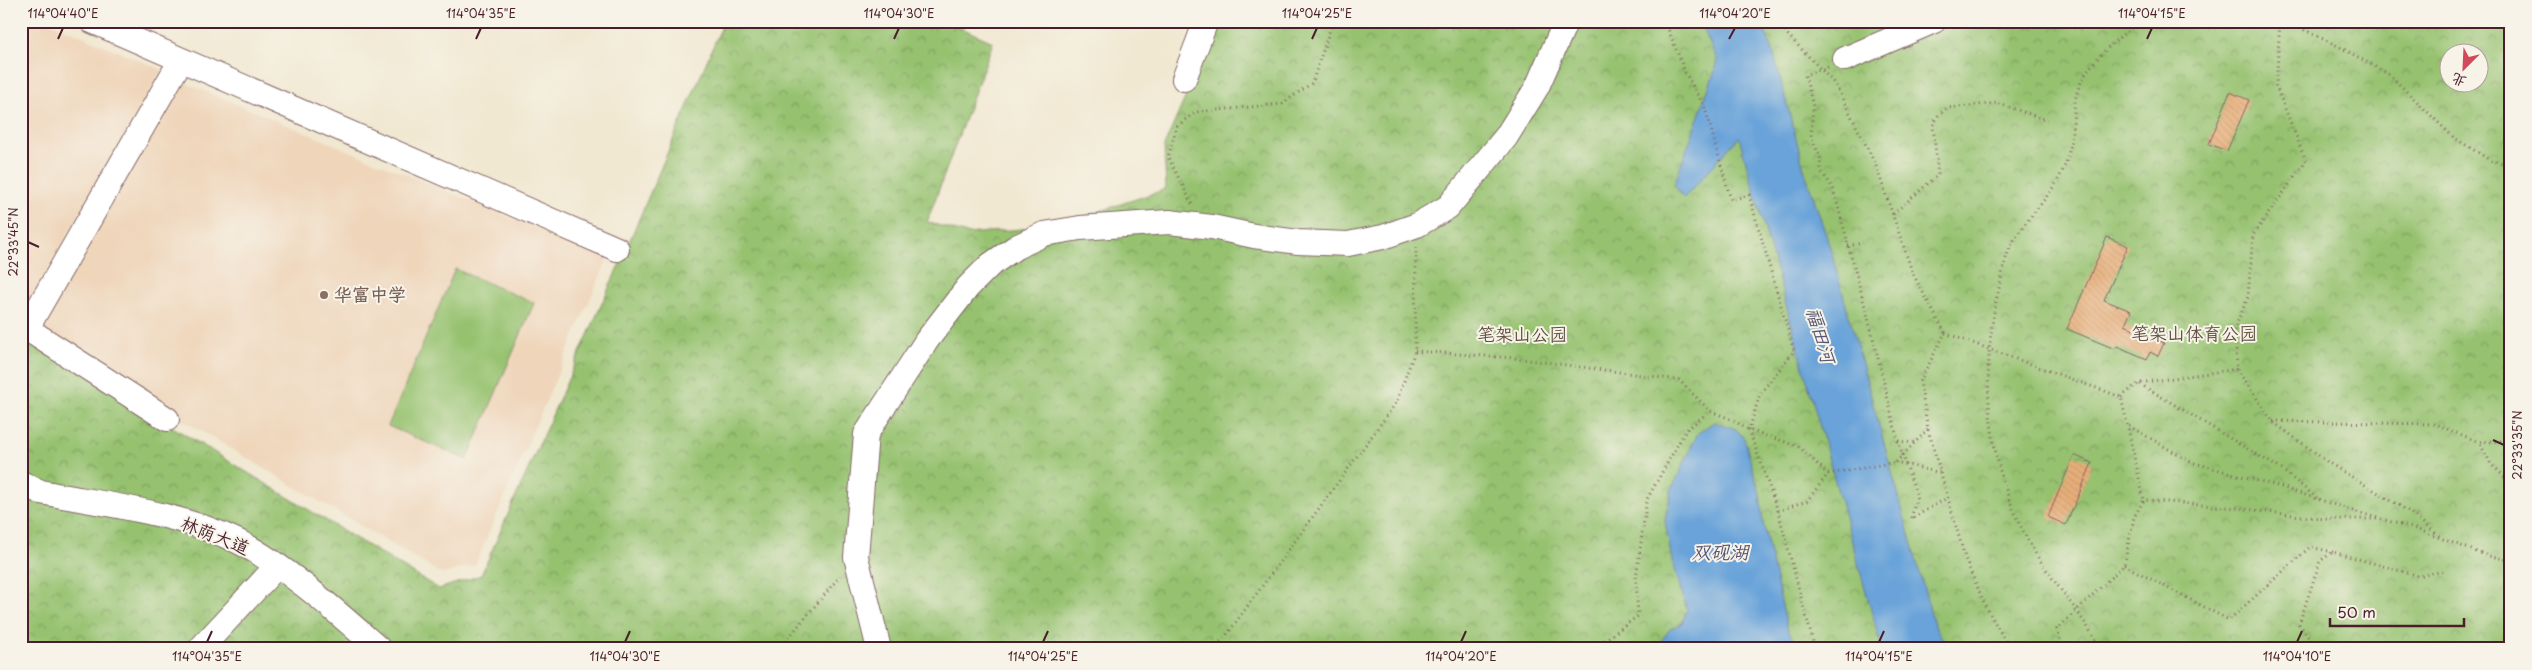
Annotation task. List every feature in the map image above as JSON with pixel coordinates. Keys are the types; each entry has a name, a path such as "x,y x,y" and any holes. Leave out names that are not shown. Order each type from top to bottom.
{"street":[{"path":"92,21 617,249"},
{"path":"1184,79 1206,21"},
{"path":"878,649 856,557 866,434 927,340 968,287 990,265 1016,246 1044,234 1080,228 1169,222 1254,236 1348,244 1383,237 1416,225 1448,207 1506,137 1537,87 1566,21"},
{"path":"1845,59 1934,21"},
{"path":"167,419 24,327 181,60"},
{"name":"林荫大道","path":"21,483 42,492 192,523 238,542 277,566 379,649"},
{"path":"200,649 277,566"}],"path":[{"path":"1202,226 1168,157 1177,126 1196,112 1282,104 1312,83 1333,21"},
{"path":"1665,21 1685,72 1706,108 1731,200 1749,195 1794,351 1760,394 1749,430 1778,511 1815,649"},
{"path":"1782,21 1786,33 1835,84 1875,163 1913,274 1944,333 2121,397"},
{"path":"2100,649 2076,609 2041,562 2009,500 1990,422 1988,349 2006,259 2016,238 2062,172 2072,138 2076,100 2080,85 2103,54 2140,21"},
{"path":"2280,21 2276,86 2306,161 2253,235 2248,297 2235,328 2237,369 2272,421 2329,462 2408,511 2444,540"},
{"path":"2286,21 2340,47 2390,75 2453,137 2490,160 2511,165"},
{"path":"1805,75 1813,106 1811,136 1820,157 1821,170 1833,188 1898,441 1917,496 1911,519 1947,498"},
{"path":"1893,214 1938,175 1933,125 1938,116 1947,108 1997,103 2047,120"},
{"path":"1213,649 1225,637 1396,403 1415,351 1416,225"},
{"path":"1848,246 1863,243"},
{"path":"1944,333 1920,381 1928,429 1966,561 1986,606 2010,649"},
{"path":"1415,351 1514,358 1680,380 1710,411 1733,420 1749,430 1798,446 1828,474"},
{"path":"2121,397 2139,383 2237,369"},
{"path":"2139,383 2281,469 2320,500"},
{"path":"2063,649 2057,629 2124,565 2134,517 2144,500 2121,397"},
{"path":"1592,649 1638,616 1636,578 1647,499 1686,430 1710,411"},
{"path":"2272,421 2434,424 2479,442 2511,440"},
{"path":"2129,426 2191,462 2320,500 2488,556 2511,560"},
{"path":"1896,462 1928,429"},
{"path":"1898,441 1914,443"},
{"path":"2479,442 2491,464 2511,483"},
{"path":"1778,511 1807,501 1828,474 1896,462 1940,473"},
{"path":"2144,500 2238,508 2324,519 2379,519"},
{"path":"2124,565 2230,620 2310,547 2419,576 2444,571"},
{"path":"2317,649 2299,624 2320,561 2333,552"},
{"path":"780,649 856,557"},
{"path":"137,649 159,649"}],"shaded area":[{"path":"21,21 47,21 162,70 21,316"},
{"name":"华富中学","path":"183,82 608,258 475,565 442,574 35,332 108,201"}],"green space":[{"name":"笔架山公园","path":"724,21 945,21 993,42 927,222 967,234 1055,226 1166,189 1164,146 1219,21 2511,21 2511,649 21,649 21,335 439,589 481,575 620,263"},
{"path":"455,269 534,303 467,460 388,426"}],"water":[{"name":"福田河","path":"1700,21 1760,21 1772,47 1804,169 1830,247 1934,625 1949,649 1882,649 1739,137 1684,198 1674,185 1718,62"},
{"name":"双砚湖","path":"1714,422 1736,429 1744,438 1760,494 1763,523 1788,631 1801,649 1655,649 1670,629 1682,623 1687,610 1672,560 1665,521 1671,491 1698,433"}],"building":[{"path":"2230,92 2249,100 2227,151 2209,144"},
{"path":"2107,237 2128,246 2104,300 2131,311 2125,325 2164,343 2158,356 2150,352 2147,359 2117,346 2115,349 2067,329"},
{"path":"2074,455 2092,463 2066,525 2048,517"}],"place":[{"name":"华富中学","path":"324,295"}],"park label":[{"name":"笔架山体育公园","path":"2194,334"}]}
